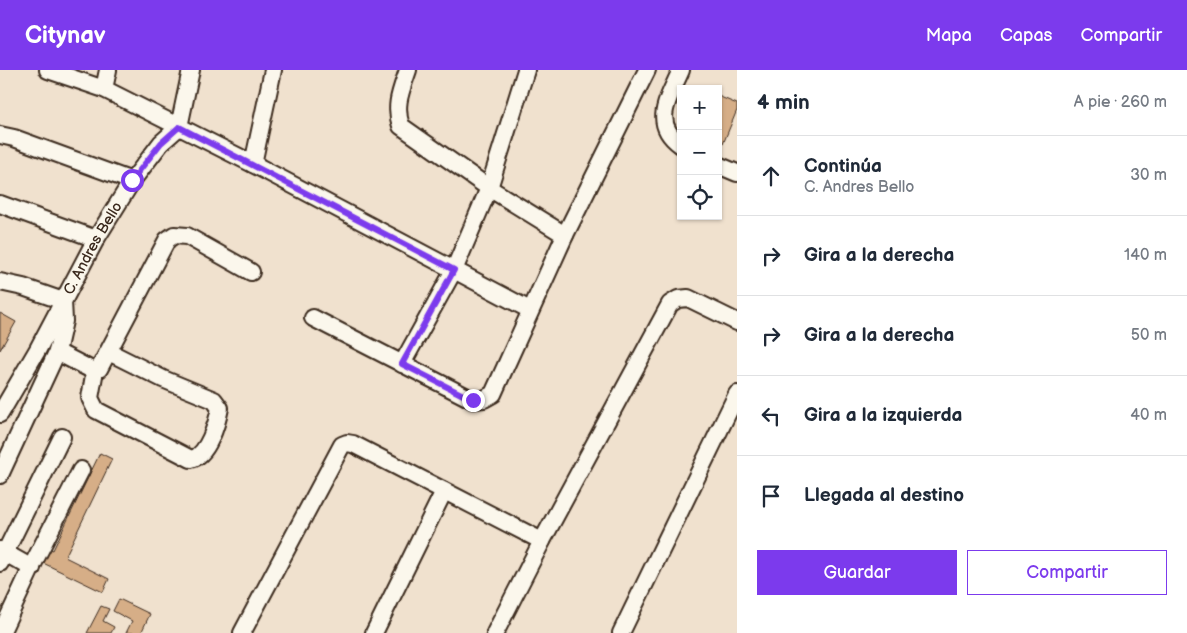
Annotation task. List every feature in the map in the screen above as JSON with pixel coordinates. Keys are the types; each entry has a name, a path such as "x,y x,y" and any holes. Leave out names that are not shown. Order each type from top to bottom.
{"street":[{"path":"48,70 104,89 253,164 530,310"},
{"path":"104,89 108,70"},
{"path":"179,127 191,70"},
{"path":"253,164 273,70"},
{"path":"408,70 397,103 397,115 401,126 489,188 565,235"},
{"path":"402,364 454,270 489,188 526,70"},
{"path":"313,318 473,400 484,399 493,394 565,235 647,70"},
{"path":"677,142 669,135 664,126 665,107 681,70"},
{"name":"C. Andres Bello","path":"0,414 38,349 96,239 132,180 161,143 179,127"},
{"path":"0,135 14,138 132,180"},
{"path":"722,166 737,173"},
{"path":"0,204 96,239"},
{"path":"57,352 70,360 95,370 99,369 167,240 174,235 187,236 251,272"},
{"path":"0,282 23,287 63,301"},
{"path":"495,633 542,541 670,304 678,299 688,298 737,322"},
{"name":"C. Andres Bello","path":"0,475 57,352 64,321 63,301"},
{"path":"95,370 90,398 96,410 190,459 197,458 203,452 217,423 220,408 214,400 163,379 109,352"},
{"path":"621,633 737,394"},
{"path":"32,568 2,555 62,438"},
{"path":"242,633 342,445 347,443 542,541"},
{"path":"1,633 81,470"},
{"path":"374,633 444,491"}],"building":[{"path":"722,98 737,104 737,110 723,144"},
{"path":"0,313 16,322 0,350"},
{"path":"100,453 112,459 65,557 109,579 103,592 39,561 46,547 53,550"},
{"path":"119,599 150,614 141,633 126,633 132,621 113,611"},
{"path":"101,606 109,609 103,621 114,627 111,633 87,633"}],"route":[{"path":"132,180 161,143 179,127 454,270 402,364 473,400"}]}
